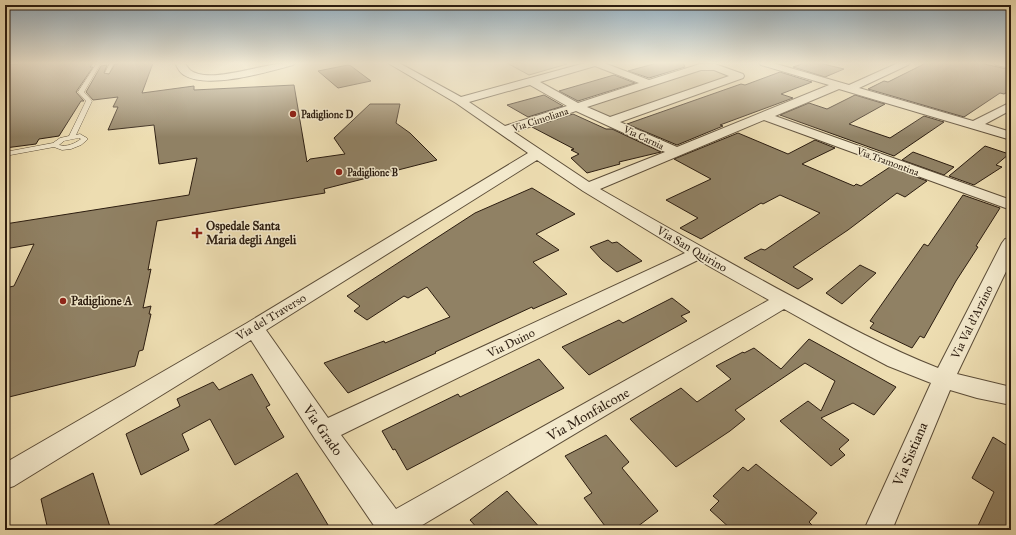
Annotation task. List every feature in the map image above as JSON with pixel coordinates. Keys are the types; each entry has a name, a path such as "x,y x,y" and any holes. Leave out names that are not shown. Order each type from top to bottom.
{"street":[{"name":"Via San Quirino","path":"436,88 460,102 588,188 783,301 896,360 944,379 977,389 1011,396"},
{"path":"460,102 507,88"},
{"name":"Via Cimoliana","path":"543,88 577,107"},
{"name":"Via Cimoliana","path":"503,131 637,88"},
{"name":"Via Carnia","path":"611,121 705,88"},
{"path":"588,188 765,116 842,88"},
{"path":"848,88 1011,136"},
{"path":"975,125 1011,105"},
{"name":"Via Carnia","path":"577,107 677,152"},
{"name":"Via Tramontina","path":"765,116 1011,205"},
{"name":"Via del Traverso","path":"5,478 254,328 537,154"},
{"name":"Via Val d'Arzino","path":"944,379 1011,243"},
{"name":"Via Duino","path":"324,432 698,253"},
{"name":"Via Monfalcone","path":"393,529 783,301"},
{"name":"Via Grado","path":"254,328 324,432 393,529"},
{"name":"Via Sistiana","path":"878,530 932,403 944,379"}],"lane":[{"path":"72,136 89,101 81,92 84,88"},
{"path":"5,154 55,145 60,147 69,147 78,144 85,139 83,136 72,136 58,141 55,145"}],"shaded area":[{"path":"637,88 705,88 611,121 577,107"}],"building":[{"path":"5,88 79,88 76,92 84,101 81,101 59,136 39,139 36,144 5,148"},
{"path":"88,88 144,88 142,93 179,88 194,88 194,90 235,88 295,88 307,162 310,159 345,154 334,138 370,104 400,104 396,123 410,133 437,160 324,189 325,193 157,221 148,270 151,269 143,308 151,306 149,314 151,314 143,350 139,351 135,366 5,398 5,288 14,286 34,244 5,249 5,224 189,195 197,158 159,164 154,125 108,130 118,107 113,107 118,97 93,100 86,92"},
{"path":"569,88 619,88 578,101 559,91"},
{"path":"730,88 797,88 781,94 793,98 720,125 723,126 677,145 627,124"},
{"path":"1011,88 1011,90 1004,94 1000,93 964,117 868,89"},
{"path":"544,95 563,106 528,117 507,105"},
{"path":"855,95 885,104 849,124 890,138 924,116 944,122 894,156 780,115 809,103 827,109"},
{"path":"573,114 606,129 612,129 661,152 619,162 620,164 587,173 571,158 579,154 571,150 574,149 532,127"},
{"path":"738,133 788,154 815,140 835,148 802,164 854,186 856,184 861,186 890,167 927,181 905,197 897,193 848,230 793,267 813,279 798,289 744,258 761,249 765,250 820,213 780,195 763,204 761,203 701,239 680,228 698,218 666,200 711,179 674,159"},
{"path":"985,146 1009,154 996,165 1002,167 974,185 949,176"},
{"path":"913,152 954,167 944,175 902,160"},
{"path":"532,188 575,214 536,234 559,250 533,262 567,294 533,309 532,307 348,393 324,363 384,341 385,343 450,317 427,287 408,298 404,296 367,320 354,311 360,306 347,296 475,213"},
{"path":"963,195 1000,208 976,246 978,247 956,281 924,338 920,336 912,348 870,328 874,323 870,321 924,244 928,246"},
{"path":"608,240 612,243 617,242 642,261 617,272 602,260 590,247"},
{"path":"860,265 876,273 842,304 826,293"},
{"path":"672,298 690,312 681,316 687,321 589,375 562,347 619,320 623,323"},
{"path":"809,339 896,387 874,415 853,403 821,418 849,440 839,449 845,455 831,466 780,421 808,401 821,411 835,381 805,363 735,410 745,419 730,431 676,467 630,419 681,388 697,402 731,379 716,366 754,348 781,369"},
{"path":"539,359 564,388 407,470 395,449 393,450 382,431 458,394 460,397"},
{"path":"252,374 270,405 266,407 284,437 235,465 210,419 182,434 189,450 141,475 126,434 180,406 177,399 213,382 219,390"},
{"path":"606,435 629,462 622,468 658,511 633,530 608,530 584,498 592,493 565,456"},
{"path":"993,437 1011,448 1011,530 976,530 994,492 972,478"},
{"path":"756,464 817,513 809,522 817,530 732,530 710,510 719,501 713,496 743,467 748,471"},
{"path":"93,473 111,530 48,530 41,499"},
{"path":"297,473 331,530 206,530"},
{"path":"507,491 542,530 479,530 470,520"}],"place":[{"name":"Padiglione D","path":"293,114"},
{"name":"Padiglione B","path":"339,172"},
{"name":"Ospedale Santa Maria degli Angeli","path":"197,233"},
{"name":"Padiglione A","path":"63,301"}]}
